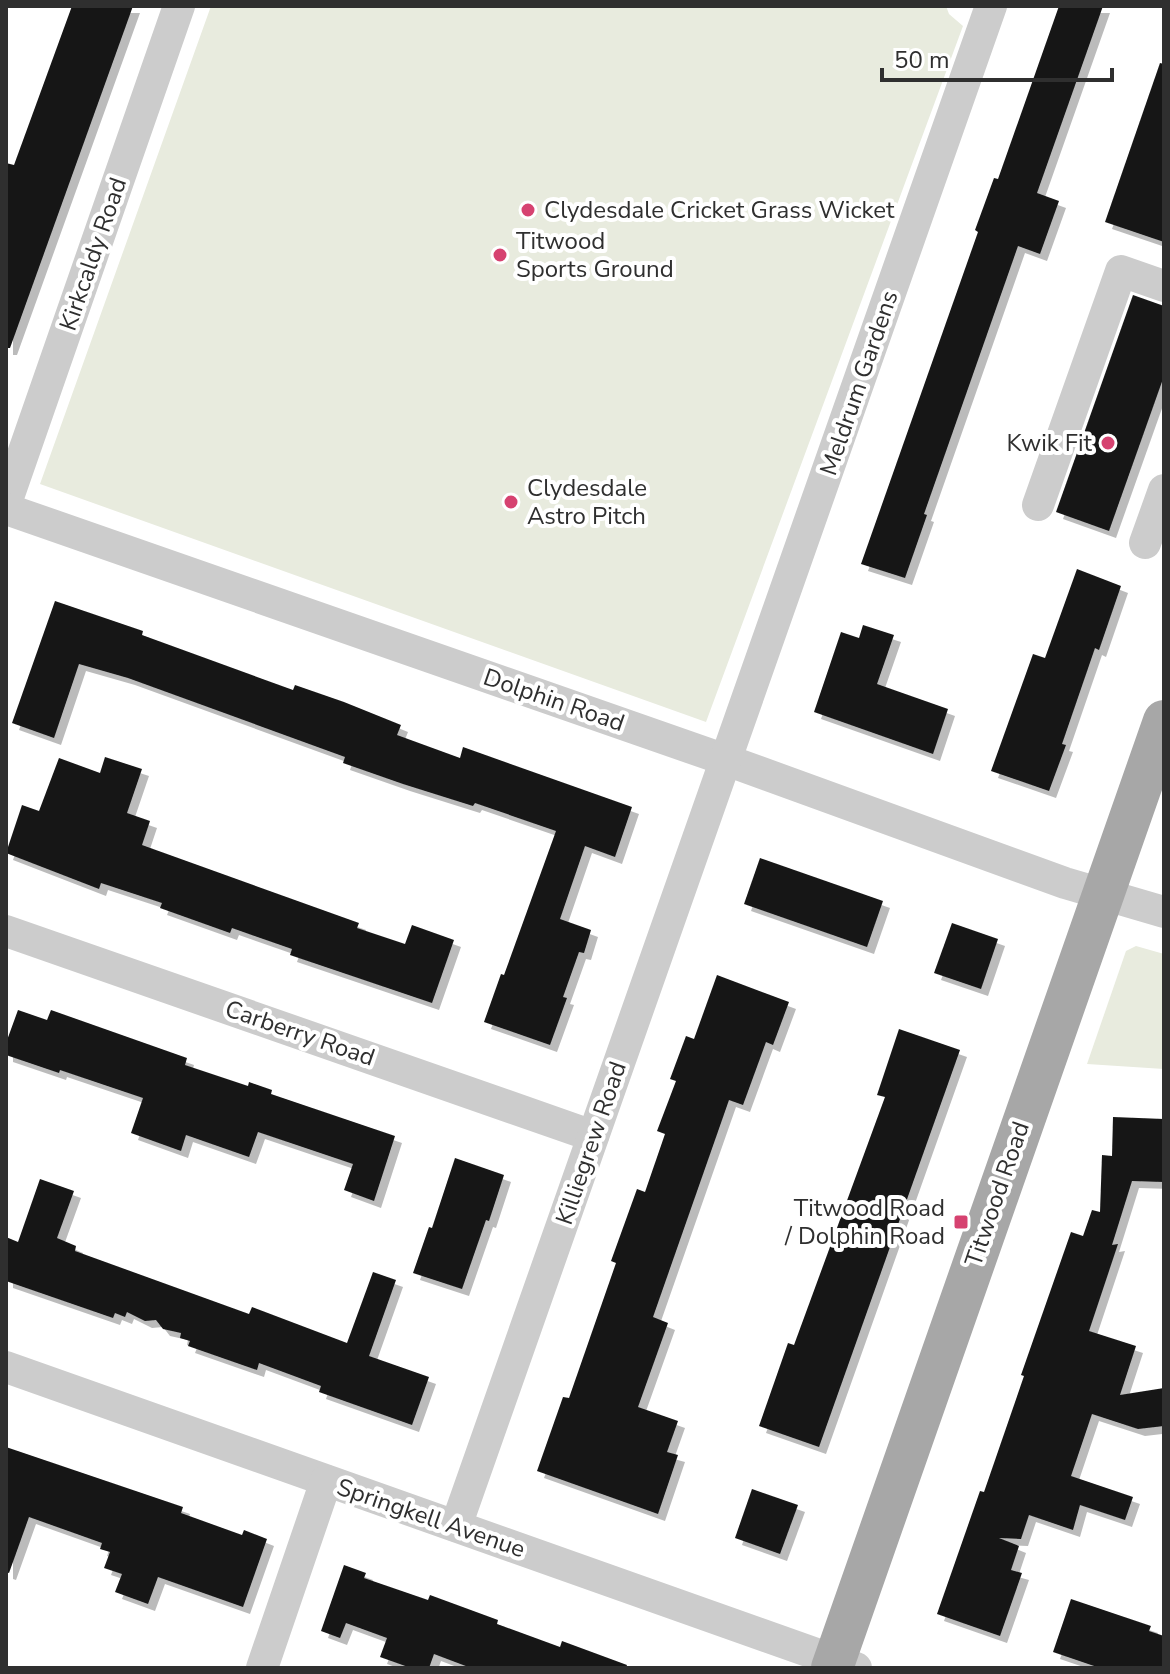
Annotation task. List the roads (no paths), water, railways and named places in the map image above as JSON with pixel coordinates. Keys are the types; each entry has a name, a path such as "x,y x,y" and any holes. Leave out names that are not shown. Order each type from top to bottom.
{"main road":[{"name":"Titwood Road","path":"840,1666 1101,896 1164,721"}],"street":[{"name":"Kirkcaldy Road","path":"6,503 179,6"},
{"name":"Meldrum Gardens","path":"726,760 991,6"},
{"path":"1038,505 1121,271 1164,286"},
{"path":"1145,543 1164,490"},
{"name":"Dolphin Road","path":"6,509 726,760 1101,896 1164,912"},
{"name":"Killiegrew Road","path":"456,1526 726,760"},
{"name":"Carberry Road","path":"6,931 593,1136"},
{"name":"Springkell Avenue","path":"6,1367 840,1666"},
{"path":"262,1668 326,1481"}],"place":[{"name":"Clydesdale Cricket Grass Wicket","path":"528,210"},
{"name":"Titwood Sports Ground","path":"500,255"},
{"name":"Kwik Fit","path":"1108,443"},
{"name":"Clydesdale Astro Pitch","path":"511,502"},
{"name":"Titwood Road / Dolphin Road","path":"961,1222"}]}
